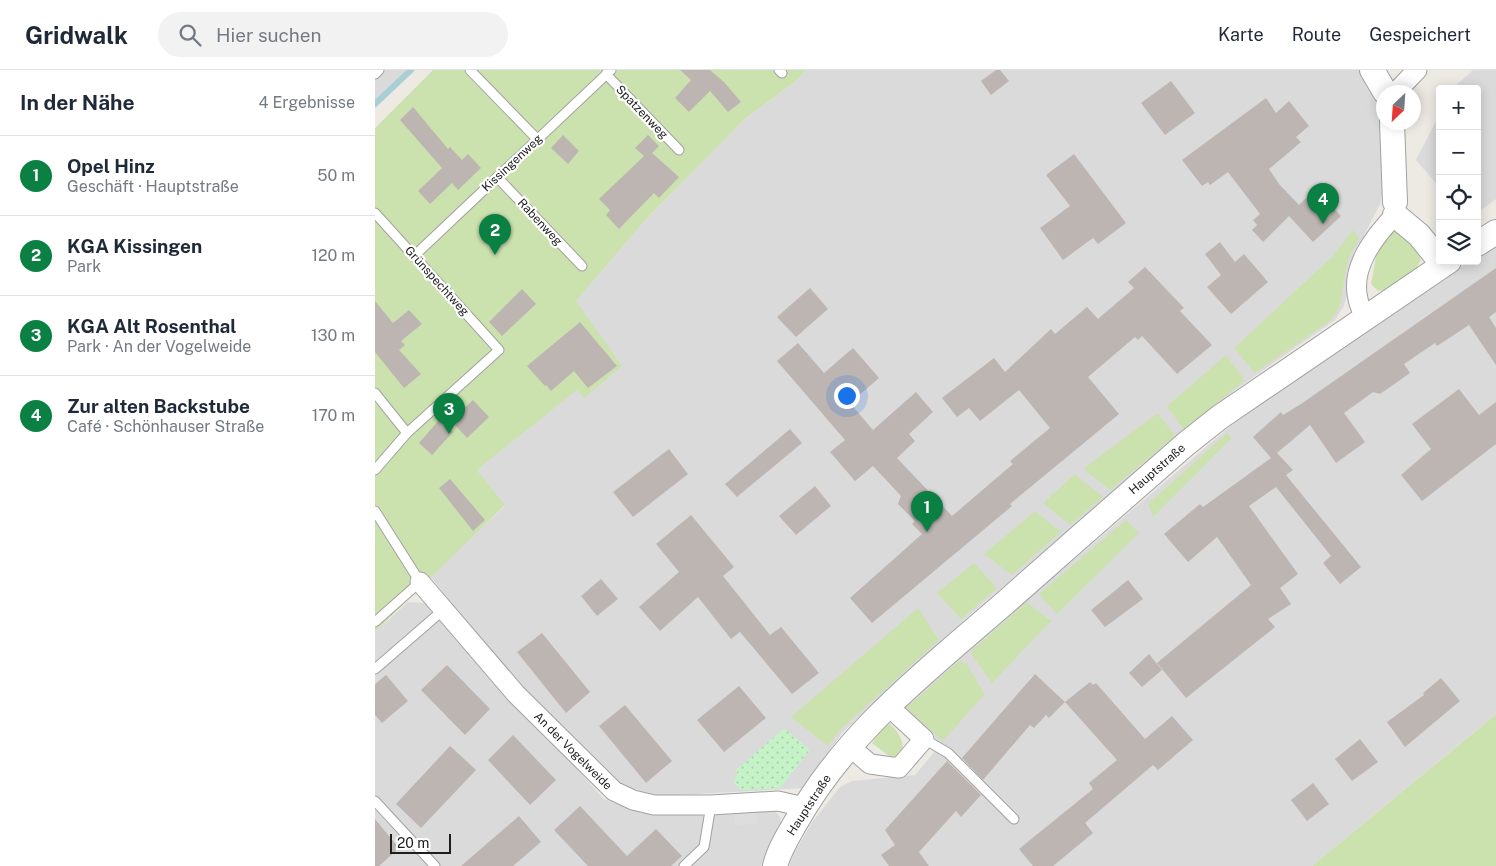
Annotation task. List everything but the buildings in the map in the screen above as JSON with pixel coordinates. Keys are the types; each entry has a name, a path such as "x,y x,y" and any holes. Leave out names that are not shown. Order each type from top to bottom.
{"street":[{"path":"1372,70 1381,85"},
{"path":"1403,85 1417,70"},
{"path":"1365,317 1357,297 1358,276 1376,235 1395,208 1392,130"},
{"path":"1395,208 1436,254"},
{"path":"1481,241 1496,232"},
{"name":"Hauptstraße","path":"775,866 778,855 804,807 849,746 887,705 1187,443 1223,415 1439,265"},
{"name":"An der Vogelweide","path":"420,582 516,694 614,791 633,800 654,805 711,805 778,801 804,807"},
{"path":"849,746 870,764 899,768 924,739 887,705"}],"lane":[{"path":"375,74 379,70"},
{"path":"470,70 537,139"},
{"name":"Kissingenweg","path":"414,256 609,72"},
{"name":"Spatzenweg","path":"609,72 679,150"},
{"name":"Rabenweg","path":"497,177 582,266"},
{"name":"Grünspechtweg","path":"375,214 499,350 407,433"},
{"path":"375,393 407,433 375,470"},
{"path":"375,511 420,582 375,622"},
{"path":"375,669 443,611"},
{"path":"924,739 948,753 1014,818"},
{"path":"375,801 435,866"},
{"path":"684,866 704,847 711,805"}],"shaded area":[{"path":"375,70 411,70 375,104"},
{"path":"806,70 1363,70 1376,95 1376,130 1384,130 1387,174 1380,204 1351,263 1348,291 1344,306 1335,320 1235,390 966,618 842,733 804,788 660,796 624,786 594,759 521,688 430,576 505,506 477,470 577,389 584,397 576,301 648,217 745,119 796,81"},
{"path":"1473,70 1496,70 1496,199 1481,210 1481,85 1456,85"},
{"path":"1436,121 1436,183 1416,160"},
{"path":"1496,244 1496,714 1312,866 789,866 794,853 813,821 840,787 852,781 915,775 941,744 901,707 1253,407 1464,265 1481,265 1481,254"},
{"path":"408,602 426,603 604,799 634,811 660,813 769,809 775,811 780,817 781,823 769,844 761,866 375,866 375,632"},
{"path":"756,808 757,824 735,825 734,809"}],"green space":[{"path":"433,70 806,70 796,81 745,119 648,217 576,301 622,366 584,398 577,390 477,470 505,505 375,632 375,128"},
{"path":"1396,229 1401,230 1421,260 1415,270 1384,290 1378,291 1371,284 1377,252 1384,238 1389,232"},
{"path":"1353,230 1359,238 1348,260 1340,306 1330,321 1255,373 1234,348 1332,257"},
{"path":"1226,355 1245,380 1184,430 1167,406"},
{"path":"1158,413 1175,436 1110,490 1083,469"},
{"path":"1227,433 1232,438 1153,517 1148,504"},
{"path":"1075,474 1103,497 1070,525 1043,503"},
{"path":"1035,511 1061,532 1012,575 984,554"},
{"path":"1126,520 1139,533 1057,614 1041,597 1040,593"},
{"path":"974,563 997,588 961,619 937,593"},
{"path":"1027,602 1051,621 992,683 971,654 971,651"},
{"path":"918,608 939,640 840,730 828,746 791,717"},
{"path":"959,661 966,663 985,694 943,741 906,708"},
{"path":"1496,714 1496,866 1312,866 1483,725"},
{"path":"888,723 896,730 903,747 895,757 889,756 872,743 884,725"},
{"path":"784,728 810,750 780,788 740,790 734,782 738,773 735,771"}],"waterway":[{"path":"375,104 411,70"}],"place":[{"name":"Zur alten Backstube","path":"1323,224"},
{"name":"KGA Kissingen","path":"495,255"},
{"name":"KGA Alt Rosenthal","path":"449,434"},
{"name":"Opel Hinz","path":"927,532"}]}
